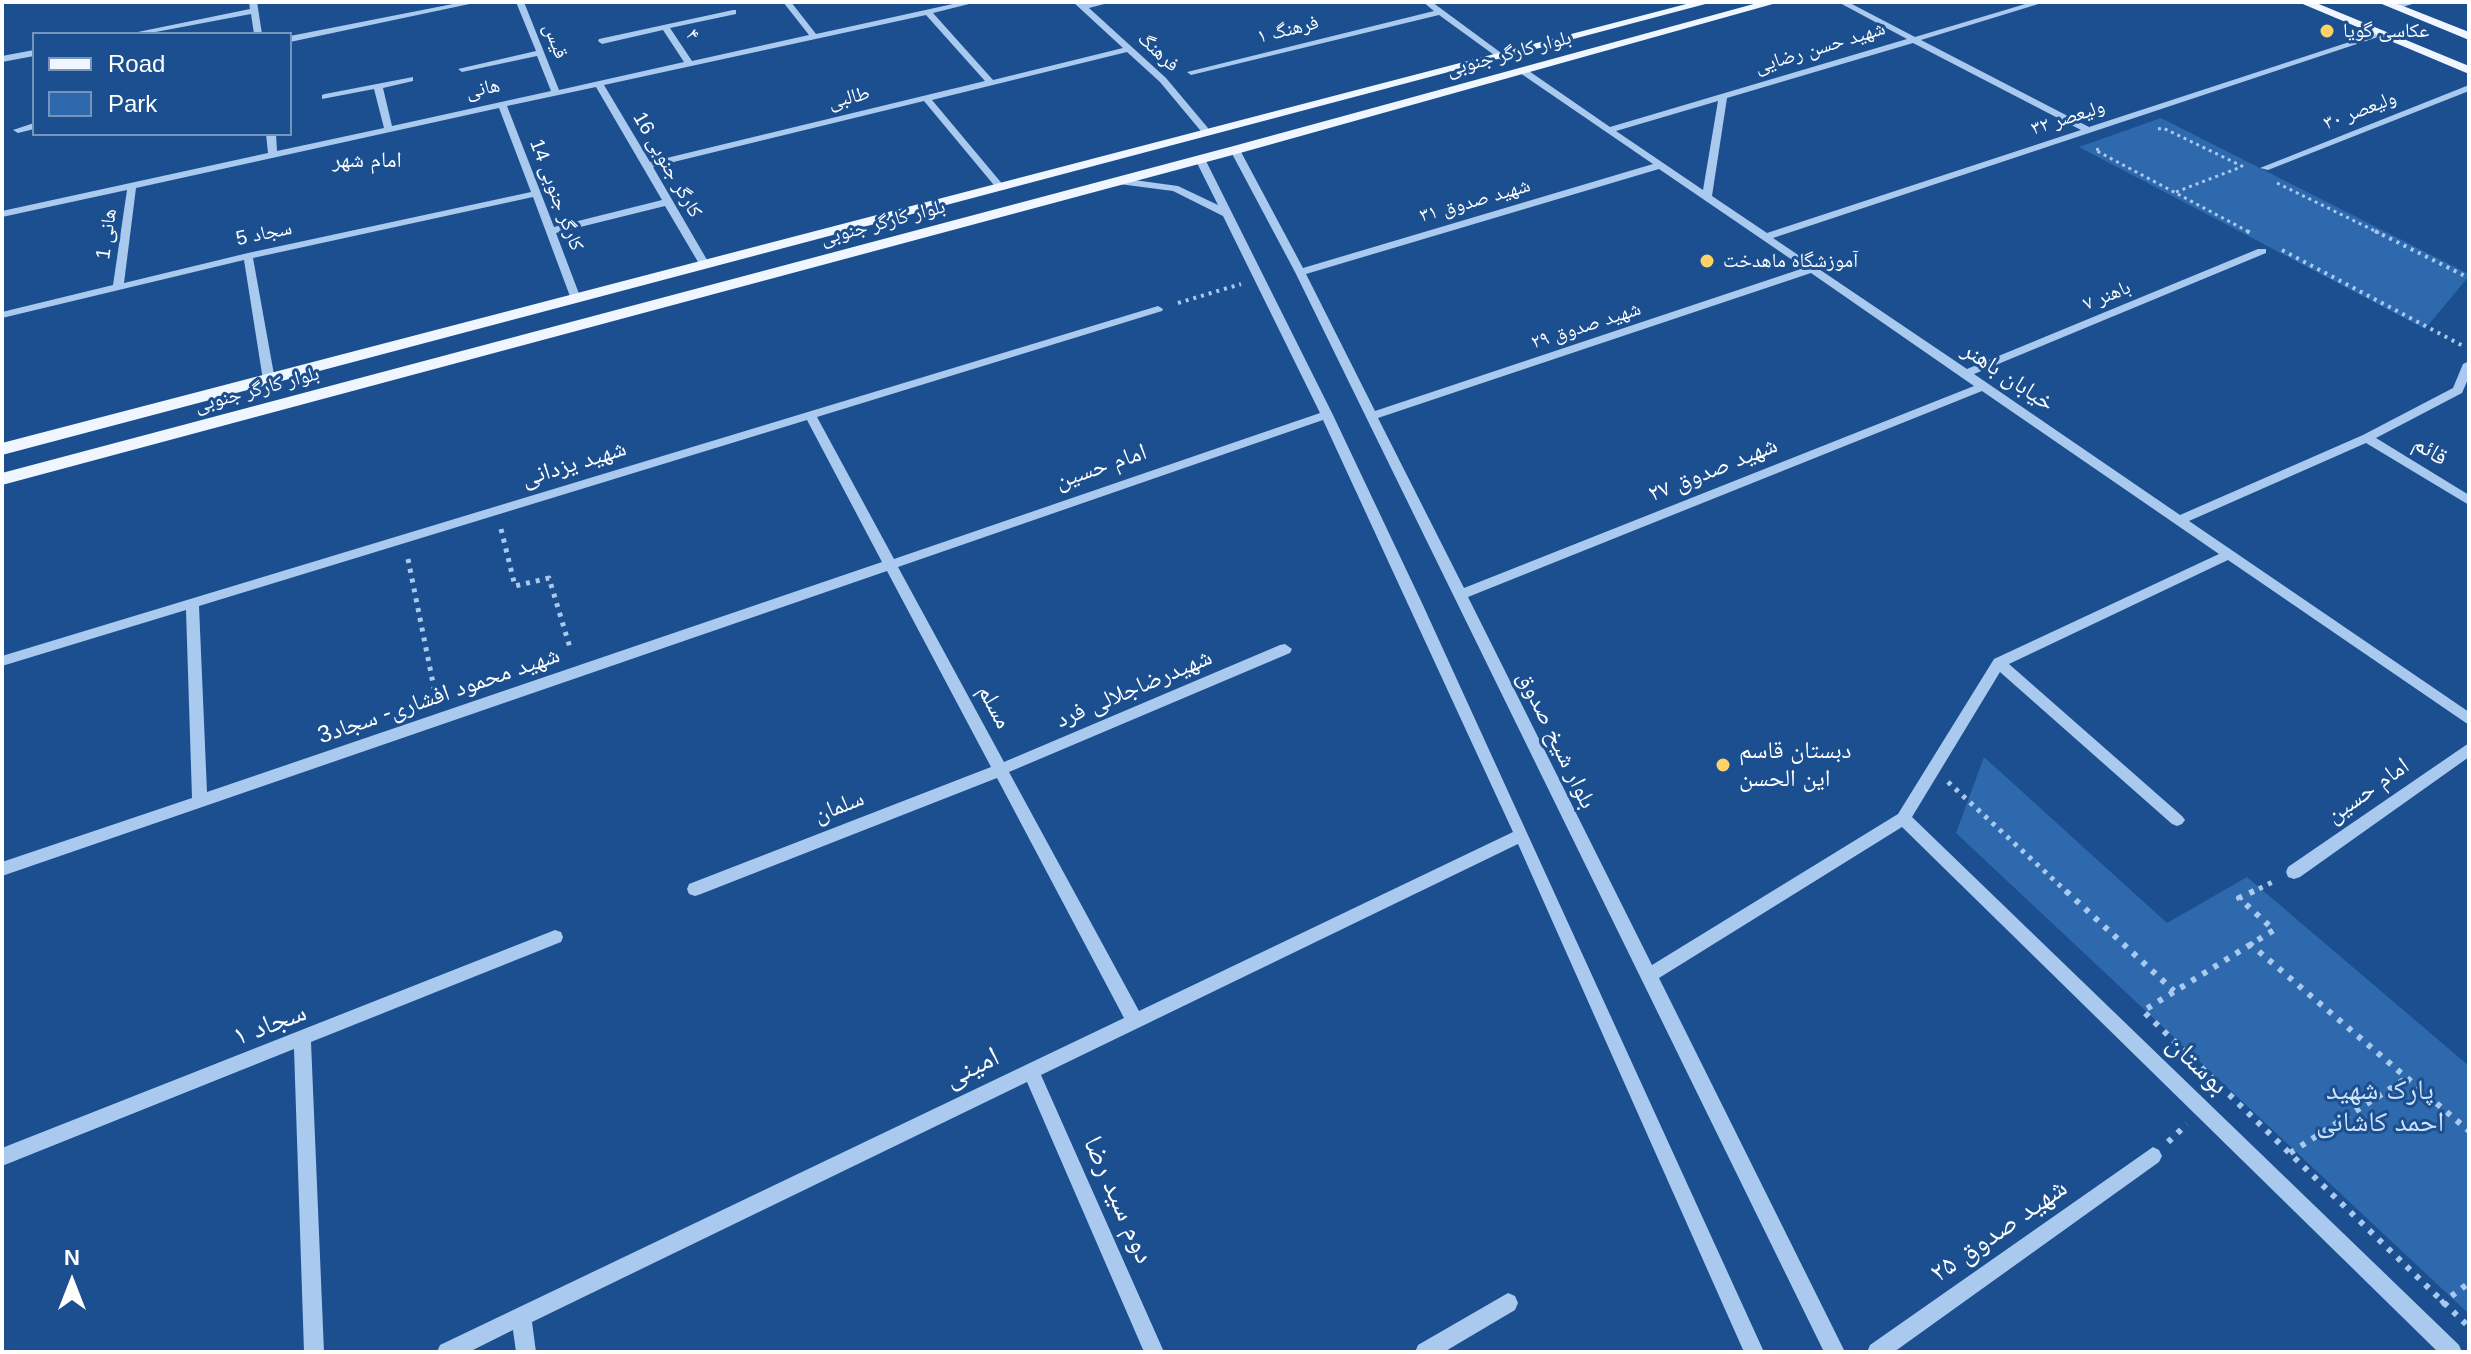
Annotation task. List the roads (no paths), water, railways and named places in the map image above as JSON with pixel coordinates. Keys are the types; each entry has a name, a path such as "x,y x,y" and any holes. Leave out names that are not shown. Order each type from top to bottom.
{"main road":[{"name":"بلوار کارگر جنوبی","path":"2,449 1504,58 1707,2"},
{"name":"بلوار کارگر جنوبی","path":"2,479 1235,150 1774,2"},
{"path":"2304,2 2469,70"},
{"path":"2383,2 2469,36"},
{"path":"1547,46 1545,54 1561,60"},
{"path":"1504,58 1523,71"},
{"path":"1200,159 1208,134 1235,150"}],"street":[{"path":"292,39 475,2"},
{"name":"قیس","path":"520,2 556,92"},
{"path":"787,2 814,36"},
{"name":"هانی","path":"2,214 388,127 973,2"},
{"path":"1080,5 1108,2"},
{"path":"1427,2 1504,58"},
{"path":"1842,2 2089,131"},
{"name":"شهید حسن رضایی","path":"1609,130 1914,37 2041,2"},
{"path":"2397,7 2414,2"},
{"name":"فرهنگ","path":"1080,5 1163,80 1208,134"},
{"path":"141,32 254,6 258,32"},
{"name":"۴","path":"602,41 733,12"},
{"path":"928,12 991,83"},
{"name":"فرهنگ ۱","path":"1191,72 1440,12"},
{"name":"۴","path":"665,27 689,63"},
{"name":"ولیعصر ۳۲","path":"1765,237 2383,34"},
{"name":"طالبی","path":"646,166 1130,49"},
{"path":"2,59 32,53"},
{"path":"462,69 540,53"},
{"name":"خیابان باهنر","path":"1523,71 2469,719"},
{"path":"325,97 410,79"},
{"name":"کارگر جنوبی 16","path":"599,84 705,265"},
{"path":"378,86 388,127"},
{"name":"ولیعصر ۳۰","path":"2260,170 2469,88"},
{"path":"1707,196 1723,96"},
{"path":"926,98 1001,188"},
{"name":"کارگر جنوبی 14","path":"502,104 576,299"},
{"path":"18,130 32,126"},
{"path":"271,136 273,153"},
{"name":"بلوار شیخ صدوق","path":"1235,150 1300,272 1835,1352"},
{"path":"1200,159 1327,415 1522,835 1754,1352"},
{"name":"شهید صدوق ۳۱","path":"1300,272 1661,165"},
{"path":"1119,181 1175,188 1228,214"},
{"name":"هانی 1","path":"118,287 132,185"},
{"name":"سجاد 5","path":"2,315 248,256 535,194"},
{"path":"550,231 668,202"},
{"name":"باهنر ۷","path":"1965,374 2262,251"},
{"path":"248,256 269,380"},
{"name":"شهید صدوق ۲۹","path":"1371,416 1812,269"},
{"name":"شهید یزدانی","path":"2,661 1158,309"},
{"path":"2179,520 2367,438 2458,390 2469,364"},
{"name":"شهید صدوق ۲۷","path":"1460,595 1983,386"},
{"name":"مسلم","path":"810,415 1135,1021"},
{"name":"امام حسین","path":"890,564 1327,415"},
{"name":"قائم","path":"2367,438 2469,501"},
{"path":"1648,976 1903,818 1999,663 2228,555"},
{"name":"شهید محمود افشاری- سجاد3","path":"2,869 890,564"},
{"path":"192,603 200,801"},
{"name":"شهیدرضاجلالی فرد","path":"1000,770 1285,649"},
{"path":"1999,663 2177,820"},
{"name":"امام حسین","path":"2294,872 2469,749"},
{"name":"سلمان","path":"695,889 1000,770"},
{"name":"بوستان","path":"1903,818 2452,1352"},
{"name":"امینی","path":"447,1352 1522,835"},
{"name":"سجاد ۱","path":"2,1157 555,937"},
{"path":"302,1040 314,1352"},
{"name":"دوم سید رضا","path":"1031,1071 1154,1352"},
{"name":"شهید صدوق ۲۵","path":"1877,1352 2153,1156"},
{"path":"1425,1352 1508,1303"},
{"path":"521,1316 526,1352"}],"place":[{"name":"عکاسی گویا","path":"2327,31"},
{"name":"آموزشگاه ماهدخت","path":"1707,261"},
{"name":"دبستان قاسم این الحسن","path":"1723,765"}],"district":[{"name":"امام شهر","path":"367,161"}],"park label":[{"name":"پارک شهید احمد کاشانی","path":"2380,1107"}]}
